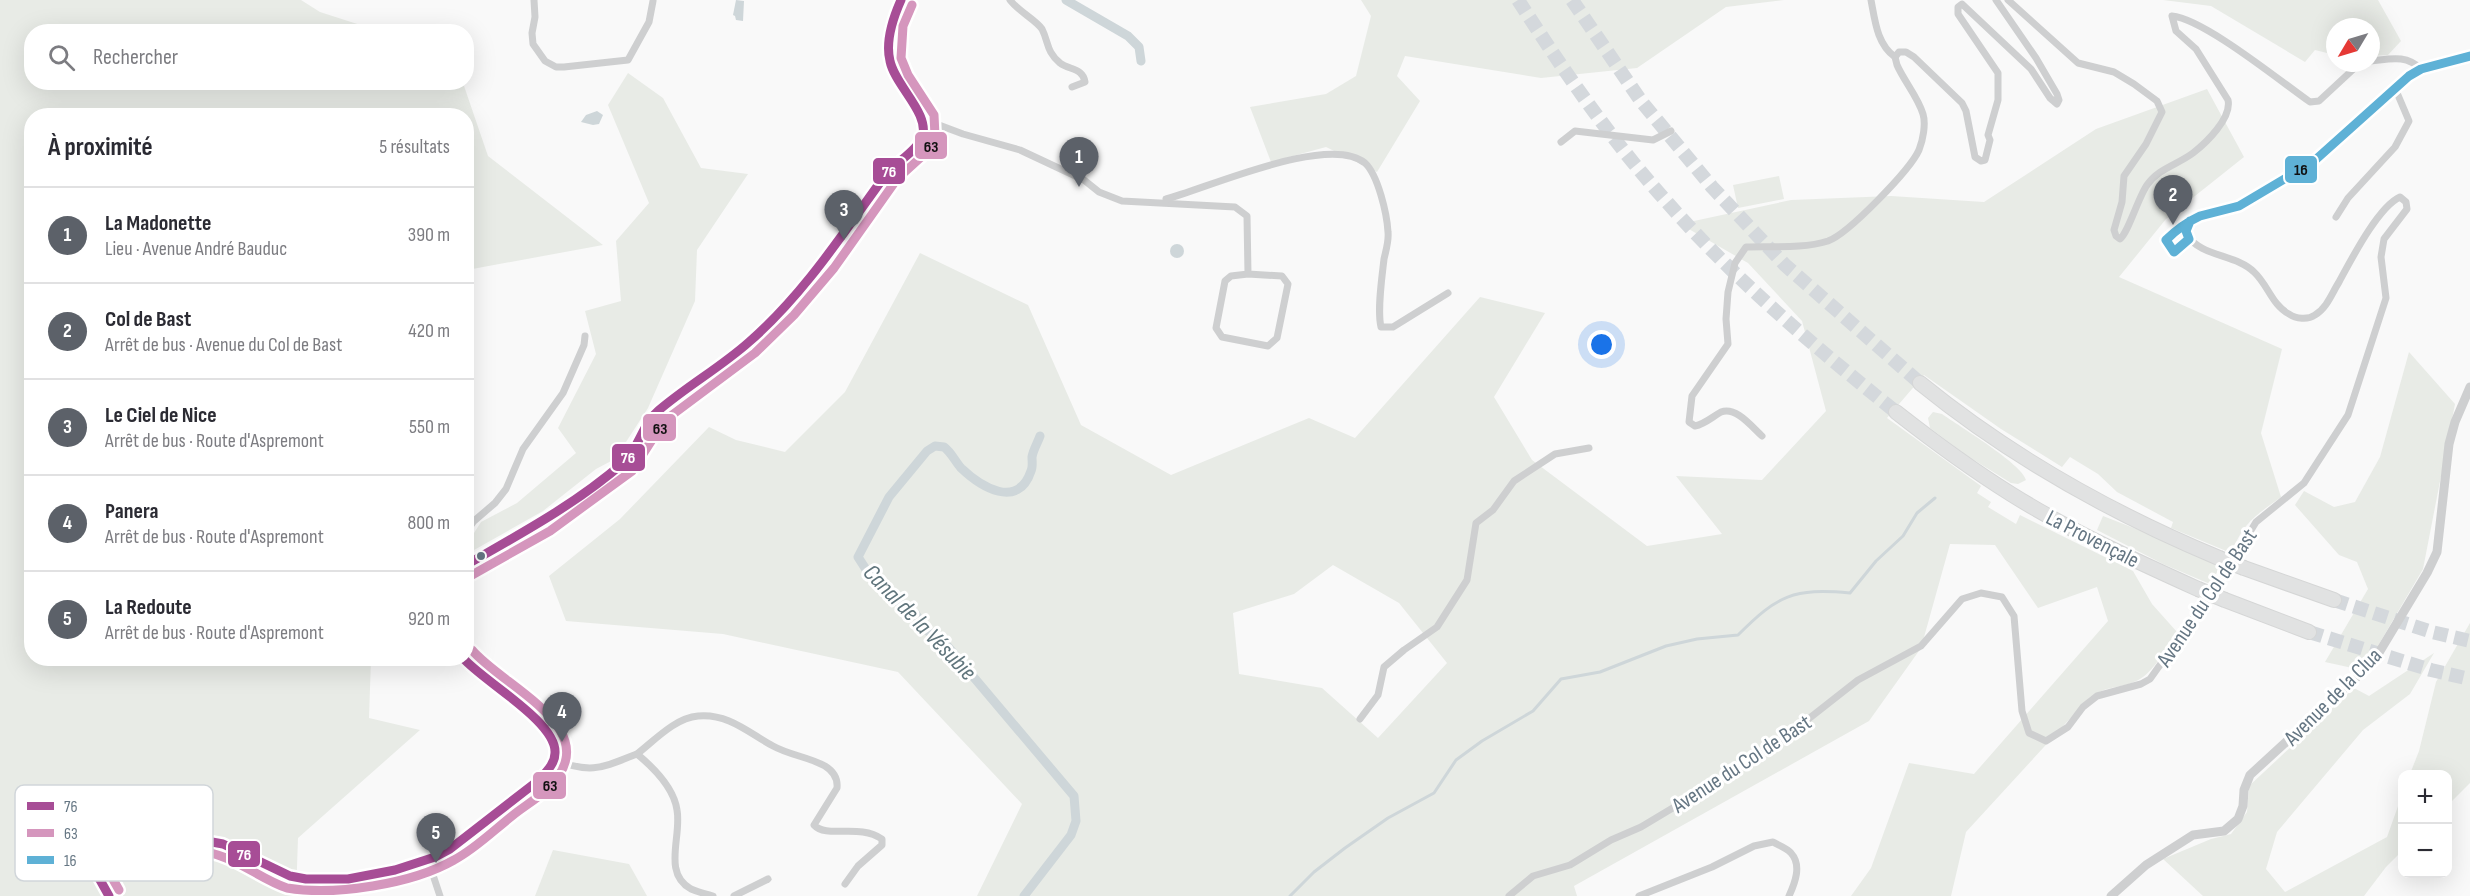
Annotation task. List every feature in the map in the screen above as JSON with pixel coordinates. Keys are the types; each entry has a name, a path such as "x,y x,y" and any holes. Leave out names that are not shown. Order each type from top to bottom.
{"highway":[{"name":"La Provençale","path":"1920,383 1994,439 2068,485 2131,518 2219,558 2334,600"},
{"name":"La Provençale","path":"1896,412 1972,468 2030,505 2097,542 2198,589 2309,632"}],"street":[{"path":"534,0 533,44 545,61 556,67 628,60 649,22 653,1"},
{"path":"474,560 543,521 615,470 633,452 649,420 656,412 759,334 802,289 888,171 920,142 924,135 922,118 897,81 889,60 891,23 901,0"},
{"path":"1010,0 1017,10 1042,28 1049,52 1065,67 1079,71 1084,76 1082,85 1072,87"},
{"path":"1762,436 1731,411 1723,411 1702,425 1695,426 1689,422 1692,396 1728,344 1726,319 1728,292 1735,264 1746,247 1816,244 1832,240 1884,195 1915,157 1920,147 1924,128 1923,113 1902,77 1895,57 1885,50 1871,0"},
{"path":"1895,57 1899,52 1906,52 1914,57 1962,103 1966,111 1975,157 1981,161 1985,160 1998,100 1998,74 1958,14 1958,7 1962,4 1967,7 2002,44 2031,69 2053,103 2059,102 2057,94 2036,57 1996,0"},
{"path":"2008,0 2078,63 2114,72 2157,101 2162,111 2151,136 2124,177 2122,202 2114,230 2120,239 2126,233 2132,213 2145,187 2157,173 2192,154 2226,115 2229,107 2228,100 2203,58 2176,31 2172,16 2183,17 2225,42 2310,102 2319,101 2350,72"},
{"path":"2336,217 2348,198 2395,147 2409,121 2395,88 2421,69 2470,56"},
{"path":"2380,60 2401,58 2414,62 2421,69"},
{"name":"Avenue du Col de Bast","path":"1509,896 1533,876 1570,865 1611,840 1641,828 1742,767 1788,735 1858,680 1921,646 1962,599 1981,593 2002,597 2014,616 2022,711 2029,733 2046,741 2068,727 2083,707 2097,696 2141,684 2150,679 2224,575 2256,522 2304,483 2348,415 2386,298 2381,257 2384,239 2407,208 2406,202 2400,197 2393,200 2366,235 2328,302 2315,316 2307,318 2292,316 2283,311 2260,278 2247,266 2192,242 2186,231 2190,221 2200,216 2239,206 2313,162 2395,88"},
{"path":"922,118 963,134 1020,150 1084,180 1099,192 1122,201 1235,207 1247,216 1248,274"},
{"path":"1561,142 1575,131 1653,140 1671,131"},
{"path":"1158,202 1289,159 1330,154 1353,158 1364,162 1371,172 1386,214 1389,234 1381,296 1381,327 1393,327 1448,293"},
{"path":"1248,274 1282,276 1288,284 1277,338 1268,346 1222,337 1216,328 1225,281 1231,276 1248,274"},
{"path":"474,523 506,489 524,449 563,393 584,345 585,336"},
{"name":"Avenue de la Clua","path":"2111,896 2146,865 2193,835 2224,831 2238,819 2243,806 2244,790 2250,775 2369,666 2380,651 2427,573 2437,552 2449,444 2455,422 2470,387"},
{"path":"1360,719 1378,695 1384,667 1437,627 1467,580 1476,523 1493,510 1514,481 1555,454 1588,448"},
{"path":"213,842 222,844 284,873 308,880 380,874 428,860 450,849 527,791 549,769 556,749 546,728 529,712 485,682 470,666"},
{"path":"554,760 589,770 637,754 687,717 715,716 730,721 773,746 825,766 834,774 838,781 837,788 814,825 825,832 857,830 875,834 882,839 882,845 858,866 846,884"},
{"path":"637,754 673,793 678,812 675,864 677,875 690,888 714,896"},
{"path":"1640,896 1693,875 1754,846 1773,842 1792,853 1797,868 1796,881 1789,896"},
{"path":"428,860 440,896"},
{"path":"734,896 768,879"},
{"path":"101,881 110,896"}],"shaded area":[{"path":"0,0 301,0 320,12 357,24 24,24 24,90 465,90 472,108 24,108 24,666 371,666 369,718 420,730 298,838 296,896 0,896"},
{"path":"736,0 744,1 743,21 736,20 733,15"},
{"path":"1361,0 1784,0 1726,7 1637,68 1541,78 1405,56 1397,76 1420,101 1377,172 1326,147 1271,162 1250,107 1326,94 1356,76 1371,16"},
{"path":"2163,0 2378,0 2401,41 2388,55 2380,55 2380,18 2326,18 2326,53 2315,50 2305,62 2211,6"},
{"path":"628,73 663,98 701,168 748,174 697,250 695,301 648,408 615,459 596,469 543,511 474,550 474,533 481,522 517,503 576,453 558,428 596,354 585,311 621,301 616,241 649,203 608,105"},
{"path":"2207,89 2244,157 2166,219 2119,277 2282,349 2261,433 2281,497 2251,520 2231,553 2171,528 2173,522 2117,492 2098,474 2070,457 2062,467 2001,429 1924,375 1887,418 1981,486 1977,493 1991,502 1988,507 2016,524 2020,515 2133,571 2152,604 2177,632 2158,660 2141,678 2100,691 2089,698 1966,832 1951,896 1851,896 1871,868 1909,763 1974,774 2108,621 2097,587 2038,608 1995,545 1950,544 1921,648 1869,721 1574,886 1577,896 977,896 1022,804 898,672 723,634 566,621 549,576 620,519 709,427 736,440 785,452 845,392 920,253 1028,305 1081,425 1171,475 1309,418 1355,438 1480,297 1545,313 1494,397 1532,460 1647,546 1722,534 1676,476 1762,480 1826,411 1802,321 1748,263 1680,224 1791,200 1891,196 1984,202 2096,129","holes":["1333,565 1399,603 1447,663 1378,738 1322,688 1239,674 1233,613 1294,594"]},
{"path":"597,111 603,115 599,124 581,122 586,115"},
{"path":"474,115 488,156 603,245 474,269"},
{"path":"1779,176 1784,199 1738,208 1733,185"},
{"path":"1174,244 1180,244 1184,251 1180,258 1174,258 1170,254 1170,248"},
{"path":"2409,352 2455,404 2423,569 2369,661 2357,669 2325,662 2368,589 2357,562 2339,555 2295,505 2304,491 2334,507 2355,502 2380,457"},
{"path":"1933,412 1942,414 1989,446 2014,465 2026,480 2018,484 2011,483 1966,455 1930,428 1928,418"},
{"path":"2103,516 2220,567 2210,584 2163,564 2097,530"},
{"path":"2470,623 2470,783 2452,801 2452,770 2412,770 2419,751 2436,682"},
{"path":"2434,653 2410,694 2363,730 2277,832 2266,869 2285,892 2387,837 2398,806 2398,855 2364,896 2203,896 2163,859 2211,839 2231,834 2247,812 2249,786 2354,688 2369,696"},
{"path":"553,850 629,864 647,896 535,896"}],"waterway":[{"name":"Canal de la Vésubie","path":"1066,0 1128,36 1139,47 1141,61"},
{"name":"Canal de la Vésubie","path":"1024,896 1071,835 1076,821 1074,796 944,642 926,630 915,613 891,598 858,557 889,497 927,451 935,446 944,447 969,475 989,488 1008,492 1017,490 1025,483 1032,469 1033,454 1040,436"},
{"path":"1290,896 1314,872 1345,848 1388,818 1434,793 1456,760 1482,741 1533,711 1561,679 1600,672 1666,646 1697,639 1738,635 1764,611 1788,597 1814,592 1850,593 1876,561 1903,536 1917,513 1935,498"}],"tunnel":[{"path":"1518,0 1607,130 1693,231 1777,312 1896,412"},
{"path":"1572,0 1641,101 1712,187 1785,265 1920,383"},
{"path":"2334,600 2432,632 2470,641"},
{"path":"2309,632 2431,670 2470,679"}],"transit line":[{"name":"76","path":"474,560 567,505 623,463 658,411 738,351 787,305 821,264 884,177 919,143 922,138 922,119 893,71 888,46 895,14 901,0"},
{"name":"63","path":"474,574 550,531 632,471 664,421 755,353 794,315 834,268 897,179 930,149 935,136 934,115 908,75 901,58 903,26 912,5"},
{"name":"16","path":"2190,221 2186,231 2189,239 2174,252 2166,240 2186,224 2191,221 2200,216 2239,206 2313,162 2409,76 2421,69 2470,56"},
{"name":"63","path":"213,854 234,861 287,888 350,889 417,876 454,860 484,840 547,789 563,768 566,748 559,729 545,712 474,652"},
{"name":"76","path":"213,842 223,844 290,876 306,879 348,879 395,870 435,857 450,849 539,780 555,757 552,741 544,728 518,703 471,666"},
{"name":"76","path":"101,881 109,896"},
{"name":"63","path":"114,881 119,890"}],"place":[{"name":"La Madonette","path":"1079,187"},
{"name":"Col de Bast","path":"2173,225"},
{"name":"Le Ciel de Nice","path":"844,240"},
{"name":"Panera","path":"562,742"},
{"name":"La Redoute","path":"436,863"}]}
